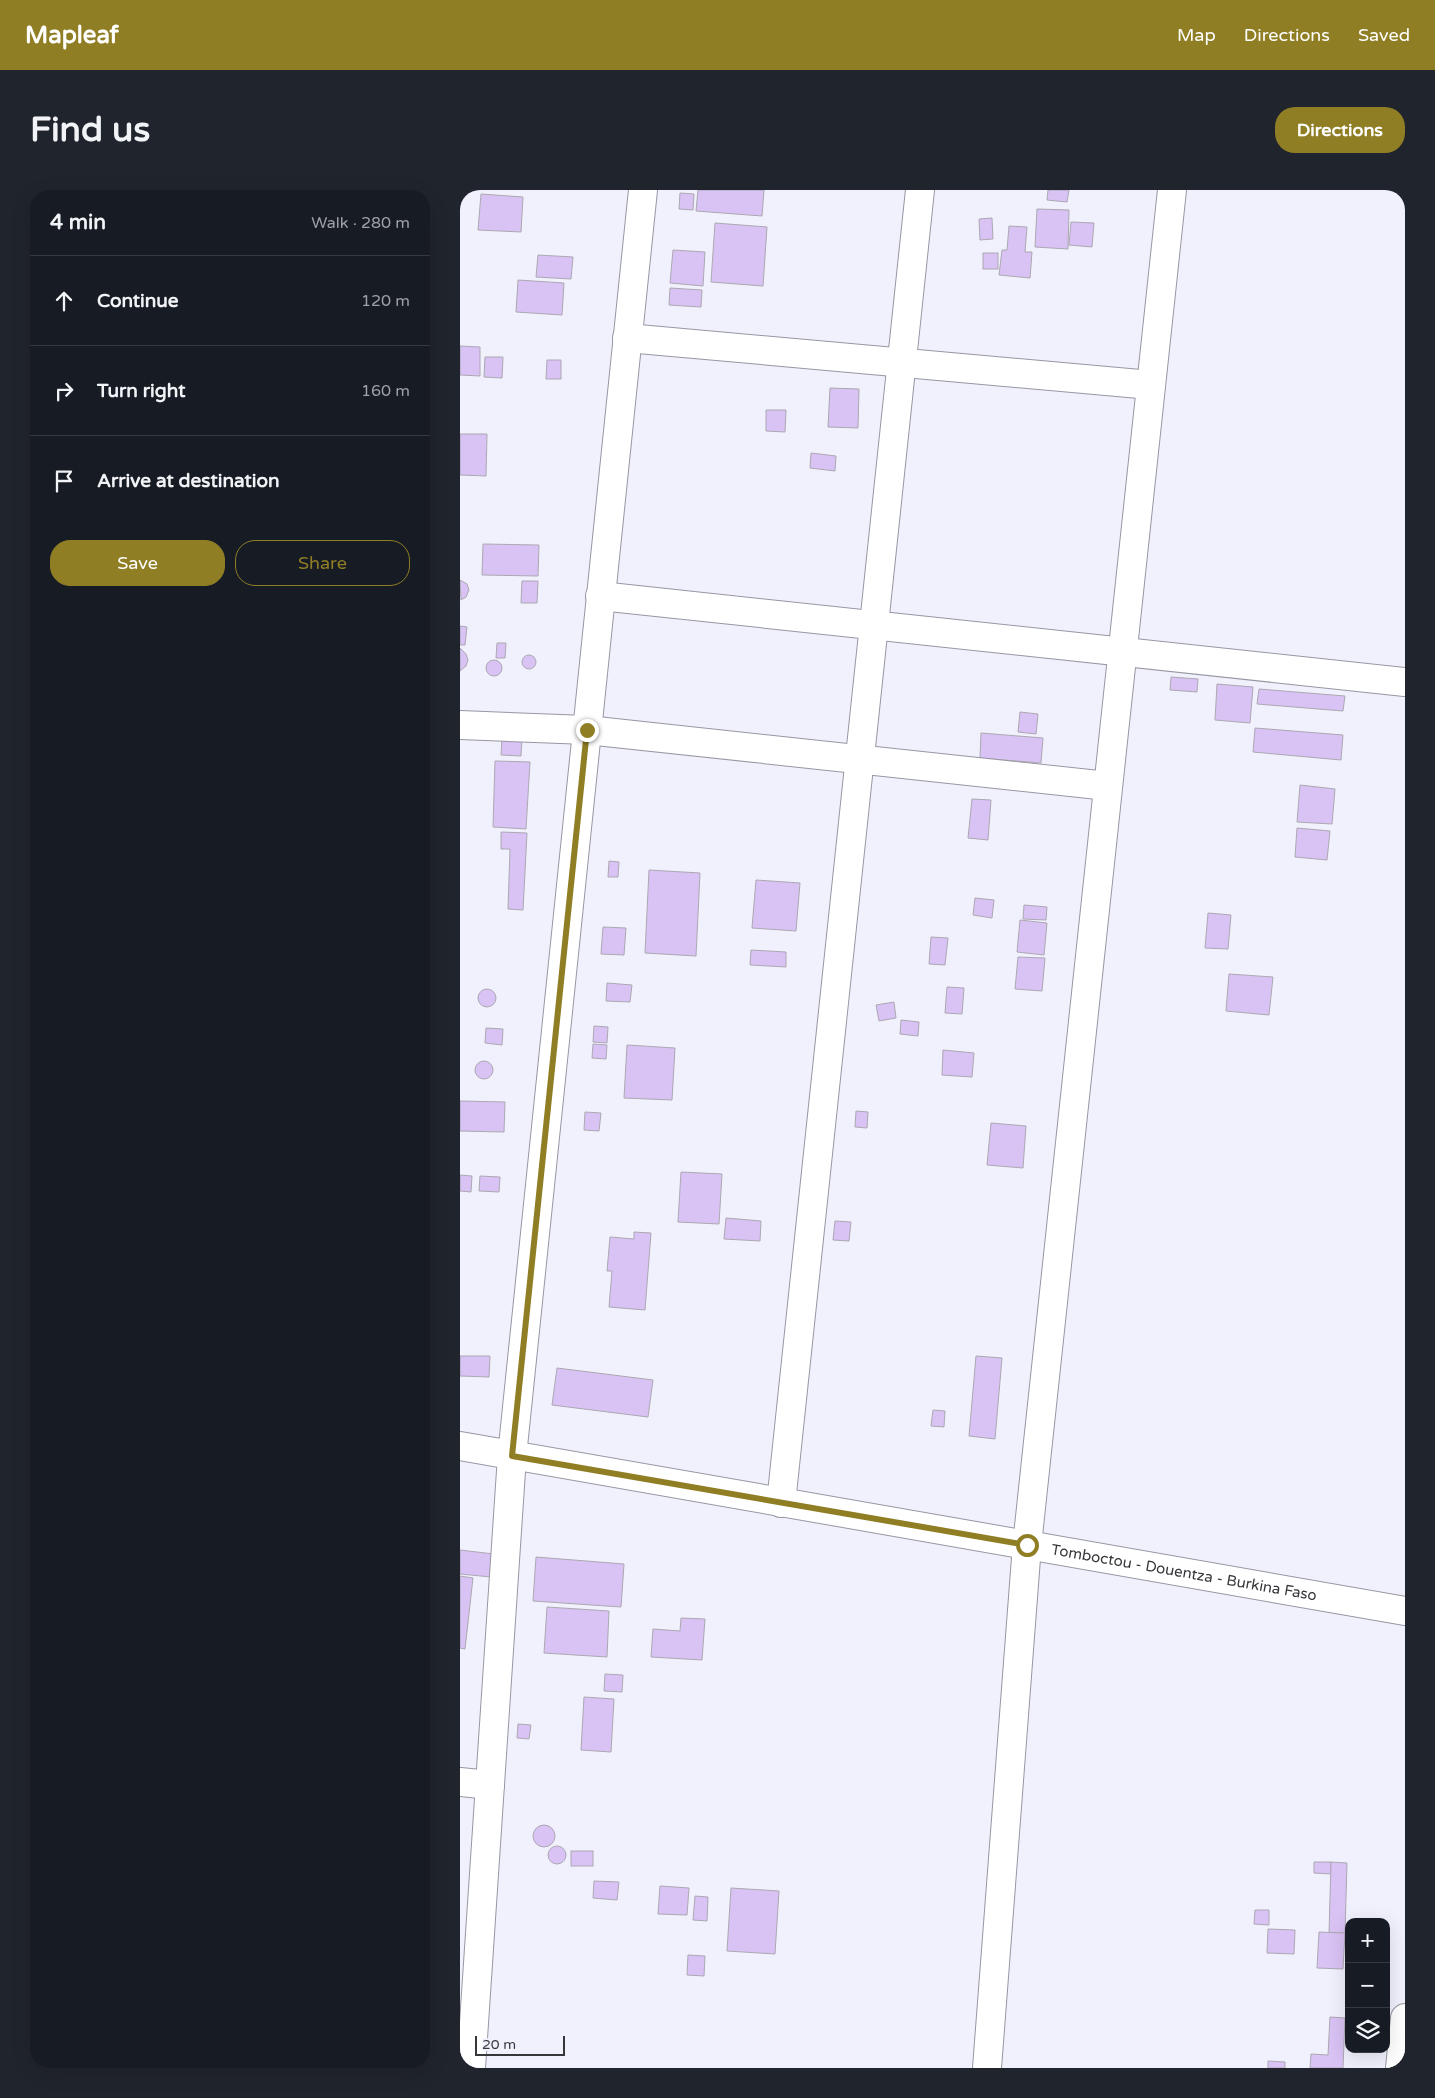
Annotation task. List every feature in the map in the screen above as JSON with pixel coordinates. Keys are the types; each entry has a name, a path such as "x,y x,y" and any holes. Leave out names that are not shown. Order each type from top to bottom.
{"street":[{"path":"467,2064 490,1785 512,1456 642,190"},
{"path":"781,1503 920,190"},
{"path":"988,2068 1027,1545 1172,190"},
{"path":"627,338 1151,385"},
{"path":"600,596 1405,682"},
{"path":"460,725 587,730 1108,786"},
{"name":"Tomboctou - Douentza - Burkina Faso","path":"460,1446 1405,1611"},
{"path":"460,1782 490,1785"},
{"path":"1400,2068 1405,2018"}],"building":[{"path":"698,190 764,190 762,216 696,211"},
{"path":"1048,190 1069,190 1067,202 1047,200"},
{"path":"680,193 694,194 693,210 679,209"},
{"path":"481,194 523,197 521,232 478,230"},
{"path":"1037,209 1069,210 1068,249 1035,247"},
{"path":"992,218 993,239 980,240 979,219"},
{"path":"1071,222 1094,223 1092,247 1069,245"},
{"path":"715,223 767,227 763,286 711,282"},
{"path":"1009,226 1027,227 1025,252 1032,252 1030,278 999,275 1002,250 1007,250"},
{"path":"673,250 705,252 703,286 670,283"},
{"path":"983,253 998,253 998,269 983,269"},
{"path":"538,255 573,257 571,279 536,277"},
{"path":"518,280 564,283 562,315 516,312"},
{"path":"670,288 702,290 701,307 669,305"},
{"path":"460,346 480,347 480,376 460,375"},
{"path":"485,357 503,357 502,378 484,377"},
{"path":"547,360 561,360 561,379 546,379"},
{"path":"830,388 859,389 858,428 828,427"},
{"path":"766,410 786,410 785,432 766,431"},
{"path":"460,434 487,434 486,476 460,475"},
{"path":"811,453 836,456 835,471 810,468"},
{"path":"483,544 539,545 538,576 482,575"},
{"path":"460,580 467,584 469,590 466,597 461,600"},
{"path":"522,581 538,581 537,603 521,603"},
{"path":"460,626 467,627 465,645 460,645"},
{"path":"497,643 506,643 505,658 496,658"},
{"path":"460,648 466,654 468,660 466,666 460,671"},
{"path":"529,655 534,657 536,662 534,667 529,669 524,667 522,662 524,657"},
{"path":"494,660 500,662 502,668 500,674 494,676 488,674 486,668 488,662"},
{"path":"1171,677 1198,679 1197,692 1170,690"},
{"path":"1217,684 1253,687 1250,723 1215,720"},
{"path":"1259,689 1345,696 1343,711 1257,704"},
{"path":"1020,712 1038,714 1036,734 1018,732"},
{"path":"1255,728 1343,735 1341,760 1253,752"},
{"path":"981,733 1043,738 1041,763 980,758"},
{"path":"502,737 522,738 521,756 501,755"},
{"path":"495,761 530,762 526,829 493,827"},
{"path":"1300,785 1335,789 1332,824 1297,822"},
{"path":"972,799 991,800 988,840 968,838"},
{"path":"1297,828 1330,831 1327,860 1295,857"},
{"path":"501,832 527,833 523,910 508,909 510,849 501,849"},
{"path":"609,861 619,862 618,877 608,877"},
{"path":"649,870 700,873 696,956 645,953"},
{"path":"756,880 800,883 796,931 752,928"},
{"path":"975,898 994,900 992,918 973,915"},
{"path":"1024,905 1047,907 1046,920 1023,919"},
{"path":"1208,913 1231,915 1228,949 1205,948"},
{"path":"1020,920 1047,923 1044,955 1017,952"},
{"path":"603,927 626,928 624,955 601,954"},
{"path":"931,937 948,938 945,965 929,964"},
{"path":"751,950 786,952 786,967 750,965"},
{"path":"1018,957 1045,958 1042,991 1015,989"},
{"path":"1229,974 1273,977 1269,1015 1226,1011"},
{"path":"607,983 632,985 630,1002 606,1001"},
{"path":"947,987 964,988 962,1014 945,1013"},
{"path":"483,989 491,989 496,994 494,1005 483,1007 478,1002 478,994"},
{"path":"894,1002 896,1018 879,1021 876,1005"},
{"path":"901,1020 919,1022 918,1036 900,1034"},
{"path":"594,1026 608,1027 607,1043 593,1042"},
{"path":"486,1028 503,1029 502,1045 485,1043"},
{"path":"593,1044 607,1045 606,1059 592,1058"},
{"path":"627,1045 675,1048 672,1100 624,1098"},
{"path":"943,1050 974,1053 972,1077 942,1075"},
{"path":"480,1061 488,1061 493,1066 491,1077 480,1079 475,1074 475,1066"},
{"path":"460,1101 505,1102 504,1132 460,1131"},
{"path":"856,1111 868,1112 867,1128 855,1127"},
{"path":"585,1112 601,1113 599,1131 584,1130"},
{"path":"991,1123 1026,1126 1023,1168 987,1165"},
{"path":"681,1172 722,1174 719,1224 678,1222"},
{"path":"460,1175 472,1176 471,1192 460,1191"},
{"path":"480,1176 500,1177 499,1192 479,1191"},
{"path":"726,1218 761,1221 760,1241 724,1239"},
{"path":"835,1221 851,1222 849,1241 833,1240"},
{"path":"634,1232 651,1233 645,1310 609,1307 612,1271 607,1271 610,1237 634,1239"},
{"path":"460,1356 490,1356 489,1377 460,1376"},
{"path":"976,1356 1002,1358 995,1439 969,1436"},
{"path":"557,1368 653,1380 648,1417 552,1405"},
{"path":"933,1410 945,1411 944,1427 931,1426"},
{"path":"460,1550 494,1554 491,1577 460,1574"},
{"path":"536,1557 624,1564 621,1607 533,1601"},
{"path":"460,1576 473,1578 465,1649 460,1648"},
{"path":"547,1607 609,1611 607,1657 544,1653"},
{"path":"681,1618 705,1619 702,1660 651,1657 653,1629 680,1631"},
{"path":"605,1674 623,1675 622,1692 604,1691"},
{"path":"584,1697 614,1699 611,1752 581,1750"},
{"path":"518,1724 531,1725 529,1739 517,1738"},
{"path":"544,1825 552,1828 555,1836 552,1844 544,1847 536,1844 533,1836 536,1828"},
{"path":"557,1846 563,1849 566,1855 563,1861 557,1864 551,1861 548,1855 551,1849"},
{"path":"571,1851 593,1851 593,1866 571,1866"},
{"path":"1314,1862 1331,1862 1331,1874 1314,1873"},
{"path":"1331,1862 1347,1863 1345,1933 1329,1933"},
{"path":"594,1881 619,1882 617,1900 593,1898"},
{"path":"660,1886 689,1888 687,1915 658,1914"},
{"path":"731,1888 779,1891 775,1954 727,1951"},
{"path":"695,1896 708,1897 707,1921 693,1920"},
{"path":"1255,1910 1269,1910 1269,1925 1254,1924"},
{"path":"1268,1929 1295,1930 1294,1954 1267,1953"},
{"path":"1319,1932 1345,1933 1343,1969 1317,1968"},
{"path":"688,1955 705,1956 704,1976 687,1975"},
{"path":"1330,2017 1345,2018 1343,2068 1310,2068 1311,2054 1328,2055"},
{"path":"1268,2061 1285,2062 1285,2068 1268,2068"}],"route":[{"path":"587,730 512,1456 1027,1545"}]}
